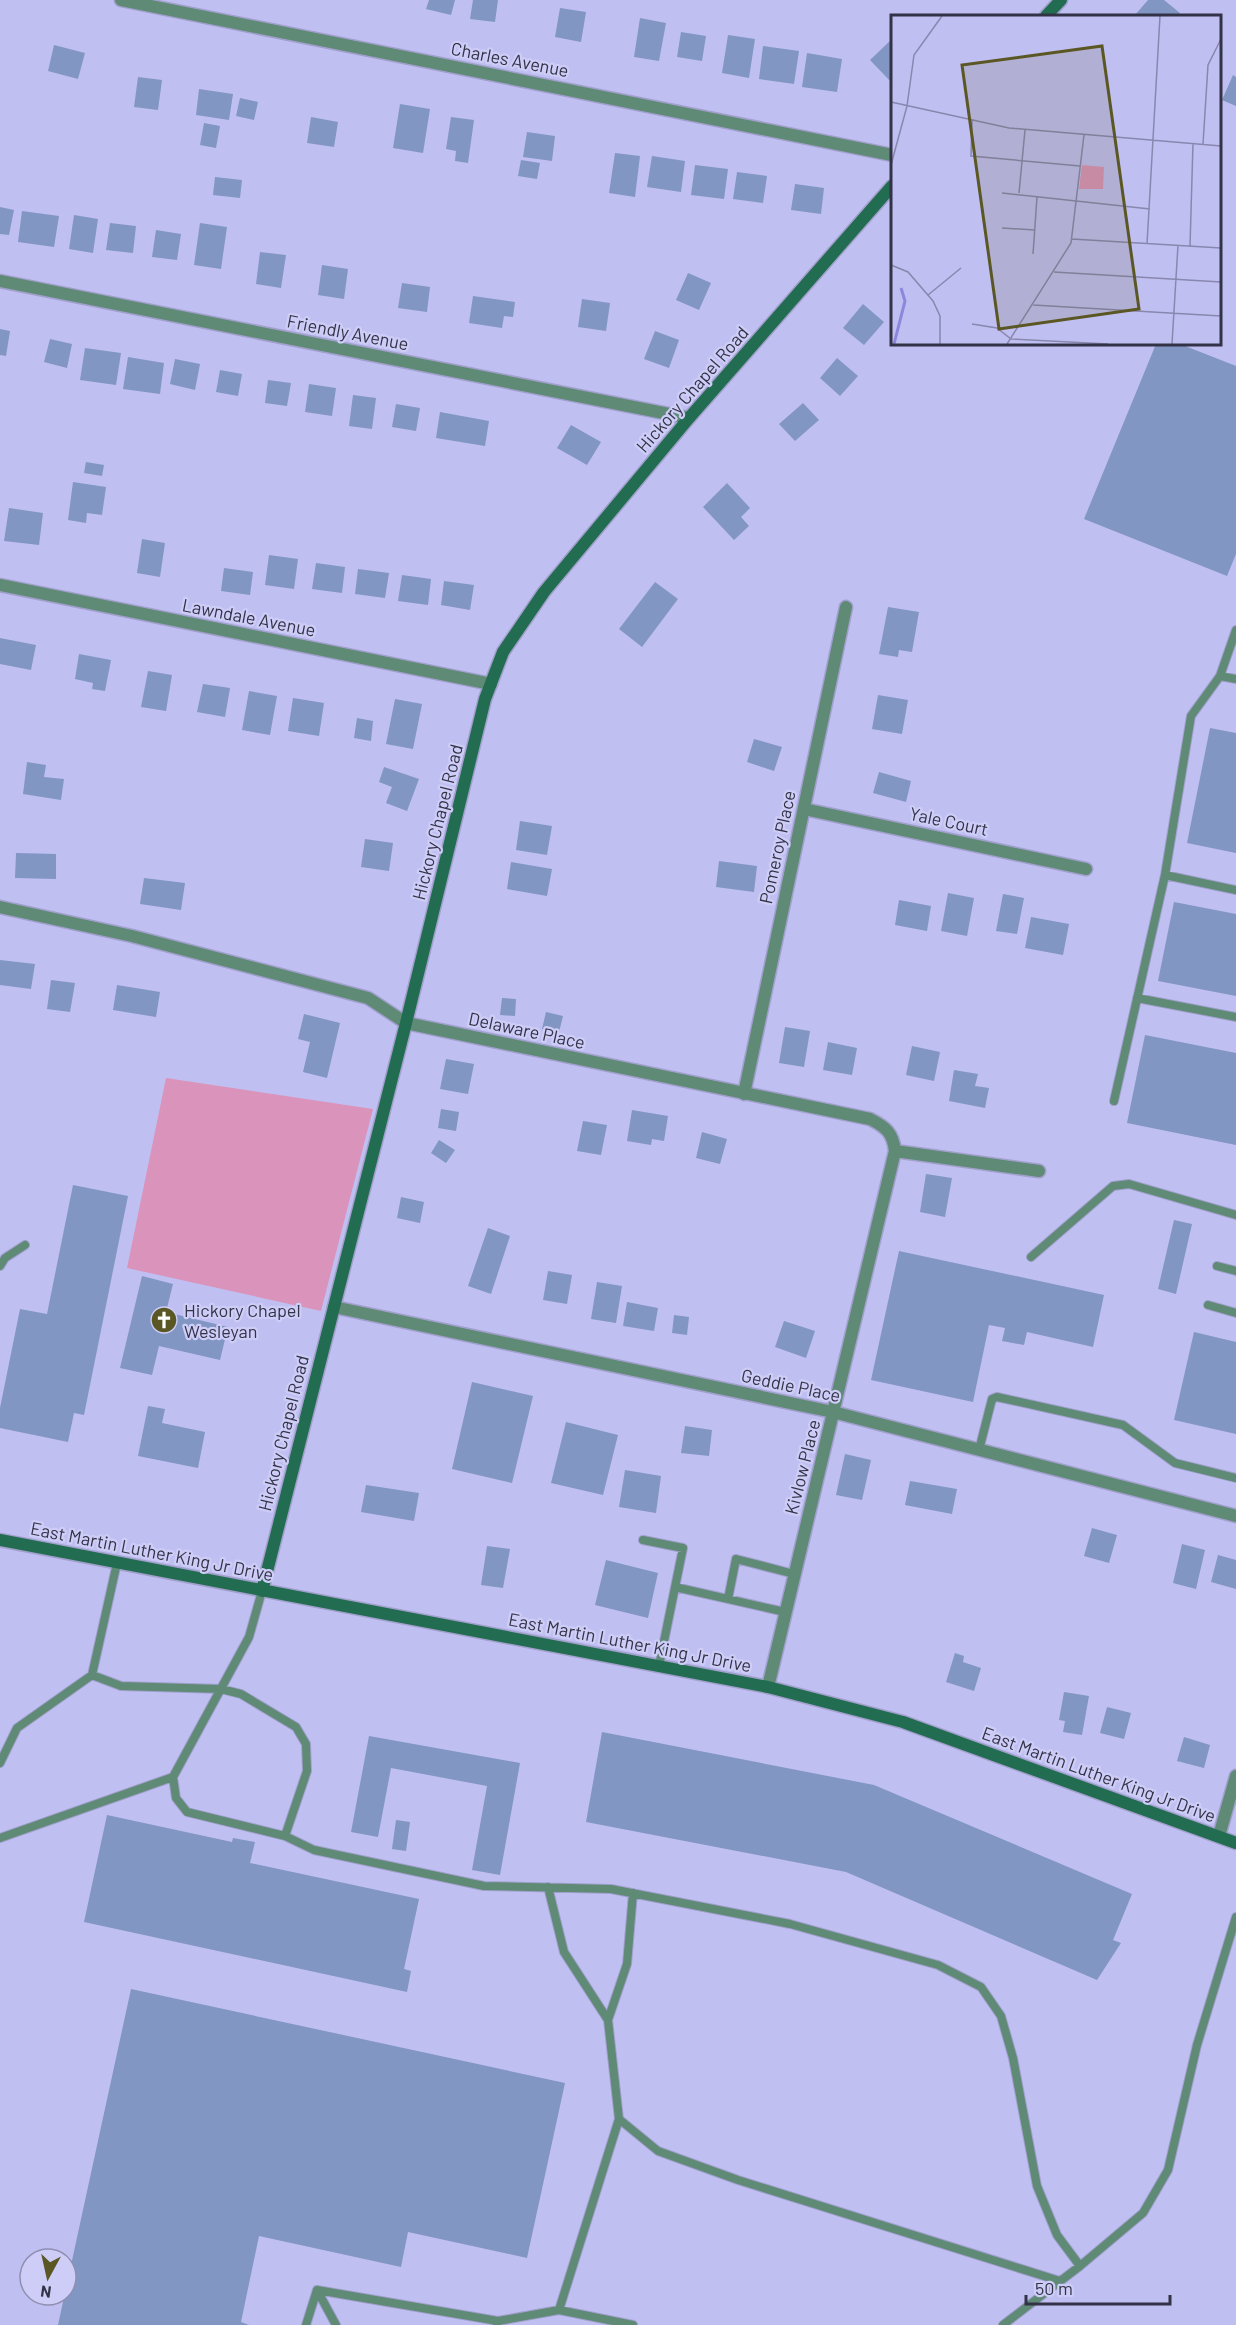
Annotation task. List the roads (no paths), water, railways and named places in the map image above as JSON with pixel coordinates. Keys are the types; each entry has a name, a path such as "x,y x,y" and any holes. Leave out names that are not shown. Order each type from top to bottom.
{"street":[{"name":"Charles Avenue","path":"121,0 891,155"},
{"path":"1047,15 1061,0"},
{"name":"Hickory Chapel Road","path":"262,1591 406,1023 485,699 503,652 544,592 689,418 891,187"},
{"name":"Friendly Avenue","path":"0,281 689,418"},
{"name":"Lawndale Avenue","path":"0,585 491,684"},
{"name":"Pomeroy Place","path":"744,1094 846,608"},
{"name":"Yale Court","path":"804,809 1086,869"},
{"name":"Delaware Place","path":"0,906 154,942 368,998 406,1023 870,1119 886,1128 893,1139 895,1151"},
{"path":"895,1151 1039,1171"},
{"name":"Kivlow Place","path":"768,1687 895,1151"},
{"name":"Geddie Place","path":"334,1307 834,1412 1236,1516"},
{"name":"East Martin Luther King Jr Drive","path":"0,1540 768,1687 903,1722 1236,1843"},
{"path":"1219,1836 1236,1776"}],"lane":[{"path":"1114,1101 1165,875 1191,716 1220,676 1236,630"},
{"path":"1220,676 1236,679"},
{"path":"1165,875 1236,890"},
{"path":"1137,998 1236,1017"},
{"path":"1031,1257 1113,1186 1129,1184 1236,1215"},
{"path":"0,1266 5,1258 25,1245"},
{"path":"1217,1266 1236,1271"},
{"path":"1208,1305 1236,1313"},
{"path":"979,1450 992,1399 998,1397 1123,1425 1175,1462 1236,1478"},
{"path":"643,1540 683,1548 659,1666"},
{"path":"728,1599 736,1559 795,1574"},
{"path":"0,1763 17,1728 92,1675 117,1563"},
{"path":"675,1587 785,1612"},
{"path":"262,1591 249,1637 173,1777 176,1798 188,1812 285,1836 314,1850 484,1886 611,1889 790,1924 938,1965 981,1987 1001,2016 1013,2058 1037,2186 1057,2235 1080,2266"},
{"path":"92,1675 121,1686 220,1689 241,1694 296,1727 306,1744 307,1772 285,1836"},
{"path":"0,1838 173,1777"},
{"path":"548,1887 564,1952 608,2020"},
{"path":"559,2310 619,2119 608,2020 627,1964 633,1893"},
{"path":"1003,2325 1080,2266 1143,2213 1168,2170 1197,2045 1236,1917"},
{"path":"619,2119 658,2151 749,2183 1060,2282"},
{"path":"317,2290 497,2323 559,2310 633,2325"},
{"path":"306,2325 317,2290"},
{"path":"317,2290 336,2325"}],"place":[{"name":"Hickory Chapel Wesleyan","path":"164,1320"}]}
